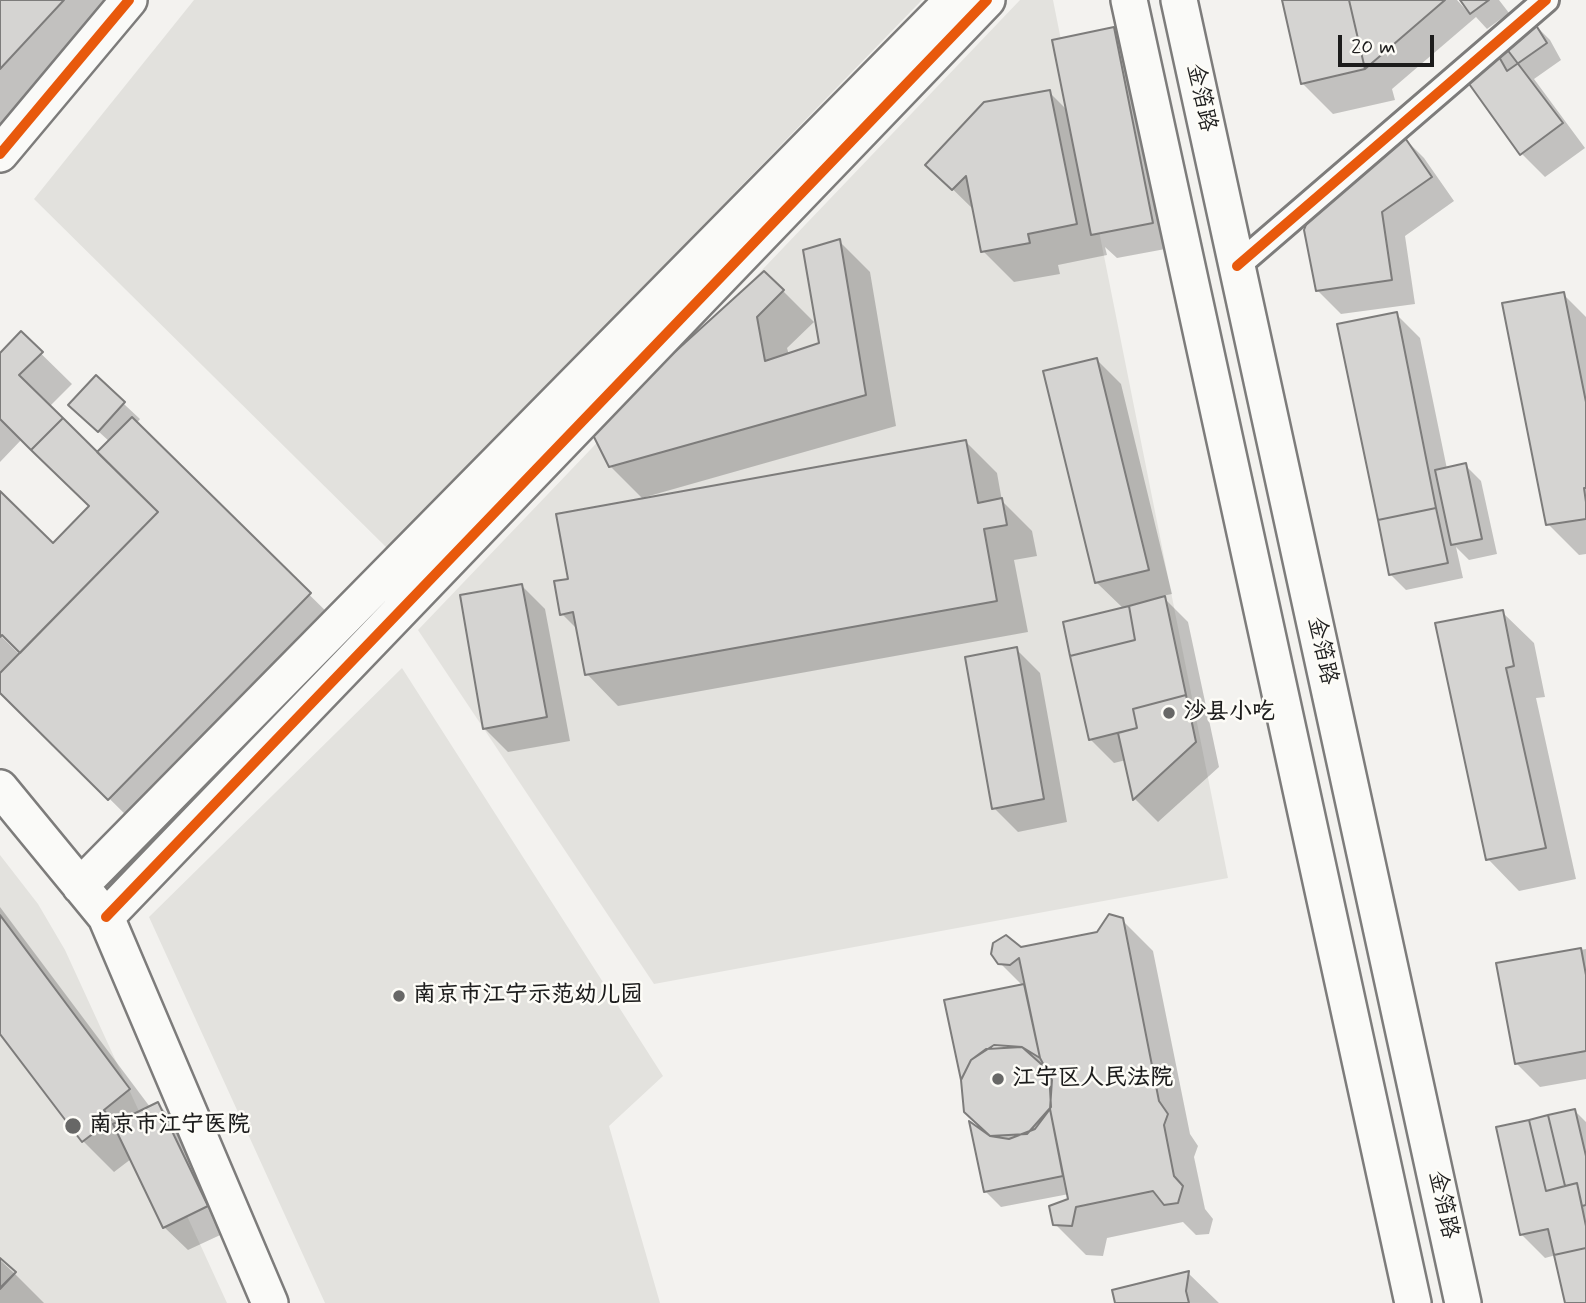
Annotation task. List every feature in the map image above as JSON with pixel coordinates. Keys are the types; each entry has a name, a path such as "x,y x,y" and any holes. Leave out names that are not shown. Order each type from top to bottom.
{"street":[{"path":"0,153 129,0"},
{"path":"79,886 953,0"},
{"path":"106,917 987,0"},
{"path":"1129,0 1413,1303"},
{"name":"金箔路","path":"1179,0 1463,1303"},
{"path":"1237,266 1546,0"},
{"path":"0,788 106,917 270,1303"}],"shaded area":[{"path":"194,0 922,0 388,549 34,199"},
{"path":"1020,0 1053,0 1228,878 654,984 418,630"},
{"name":"南京市江宁示范幼儿园","path":"402,668 663,1076 609,1126 660,1303 325,1303 149,917"},
{"name":"南京市江宁医院","path":"0,855 38,904 65,950 227,1303 0,1303"}],"building":[{"path":"0,0 64,0 0,69"},
{"path":"1282,0 1349,0 1365,69 1301,84"},
{"path":"1349,0 1445,0 1365,69"},
{"path":"1460,0 1489,0 1470,14"},
{"path":"1534,22 1547,43 1507,71 1493,46"},
{"path":"1114,27 1153,223 1091,235 1052,40"},
{"path":"1503,44 1563,123 1520,155 1462,74"},
{"path":"1050,90 1077,224 1028,234 1030,243 981,252 966,176 952,190 925,165 984,102"},
{"path":"1401,132 1432,177 1382,212 1392,280 1316,291 1304,230 1318,192"},
{"path":"840,239 866,395 609,467 590,429 764,271 784,290 757,317 765,361 819,343 803,250"},
{"path":"1564,292 1586,402 1586,519 1546,525 1502,303"},
{"path":"1397,312 1436,508 1378,520 1337,324"},
{"path":"21,331 43,352 19,375 63,418 31,450 0,419 0,353"},
{"path":"1097,358 1149,570 1095,583 1043,371"},
{"path":"96,375 125,402 98,432 68,405"},
{"path":"132,417 311,593 108,800 0,693 0,673 158,512 97,452"},
{"path":"63,418 158,512 20,653 2,635 0,637 0,491 53,543 89,506 31,450"},
{"path":"966,440 978,503 1002,498 1007,525 984,529 997,601 585,675 573,612 560,615 554,581 568,579 556,514"},
{"path":"1466,463 1482,539 1451,545 1435,470"},
{"path":"1436,508 1448,563 1389,575 1378,520"},
{"path":"522,584 547,717 483,729 460,595"},
{"path":"1165,596 1186,695 1133,709 1137,728 1089,740 1070,656 1135,640 1129,606"},
{"path":"1129,606 1135,640 1070,656 1063,622"},
{"path":"1503,610 1514,666 1506,668 1546,848 1486,860 1435,623"},
{"path":"1017,647 1044,799 992,809 965,657"},
{"path":"1186,695 1196,742 1133,800 1118,733 1137,728 1133,709"},
{"path":"1109,914 1123,918 1159,1101 1168,1114 1164,1125 1174,1176 1183,1186 1178,1203 1164,1205 1153,1191 1076,1207 1072,1226 1053,1225 1049,1206 1068,1199 1050,1109 1052,1080 1040,1058 1019,958 1010,965 998,964 991,954 993,943 1006,935 1021,947 1097,932"},
{"path":"0,915 130,1089 104,1110 111,1120 82,1142 0,1034"},
{"path":"1581,948 1586,975 1586,1051 1515,1064 1496,963"},
{"path":"1024,984 1040,1058 1022,1047 994,1045 971,1060 961,1080 944,1000"},
{"path":"1022,1047 1049,1071 1051,1107 1027,1134 990,1136 964,1112 961,1080 971,1060 986,1049"},
{"path":"158,1102 208,1206 163,1228 113,1124"},
{"path":"1050,1109 1063,1176 984,1192 969,1121 990,1136 1009,1139 1035,1129"},
{"path":"1575,1109 1586,1156 1586,1205 1582,1206 1577,1183 1565,1186 1548,1115"},
{"path":"1548,1115 1565,1186 1546,1191 1529,1120"},
{"path":"1529,1120 1546,1191 1577,1183 1586,1226 1586,1248 1554,1255 1548,1229 1520,1235 1496,1127"},
{"path":"1586,1248 1586,1303 1565,1303 1554,1255"},
{"path":"0,1258 16,1272 0,1289"},
{"path":"0,1258 16,1272 0,1288"},
{"path":"1189,1271 1186,1291 1189,1303 1115,1303 1112,1290"}],"cycle path":[{"path":"0,154 129,0"},
{"path":"106,917 987,0"},
{"path":"1237,266 1546,0"}],"place":[{"name":"沙县小吃","path":"1169,713"},
{"name":"南京市江宁示范幼儿园","path":"399,996"},
{"name":"江宁区人民法院","path":"998,1079"},
{"name":"南京市江宁医院","path":"73,1126"}]}
